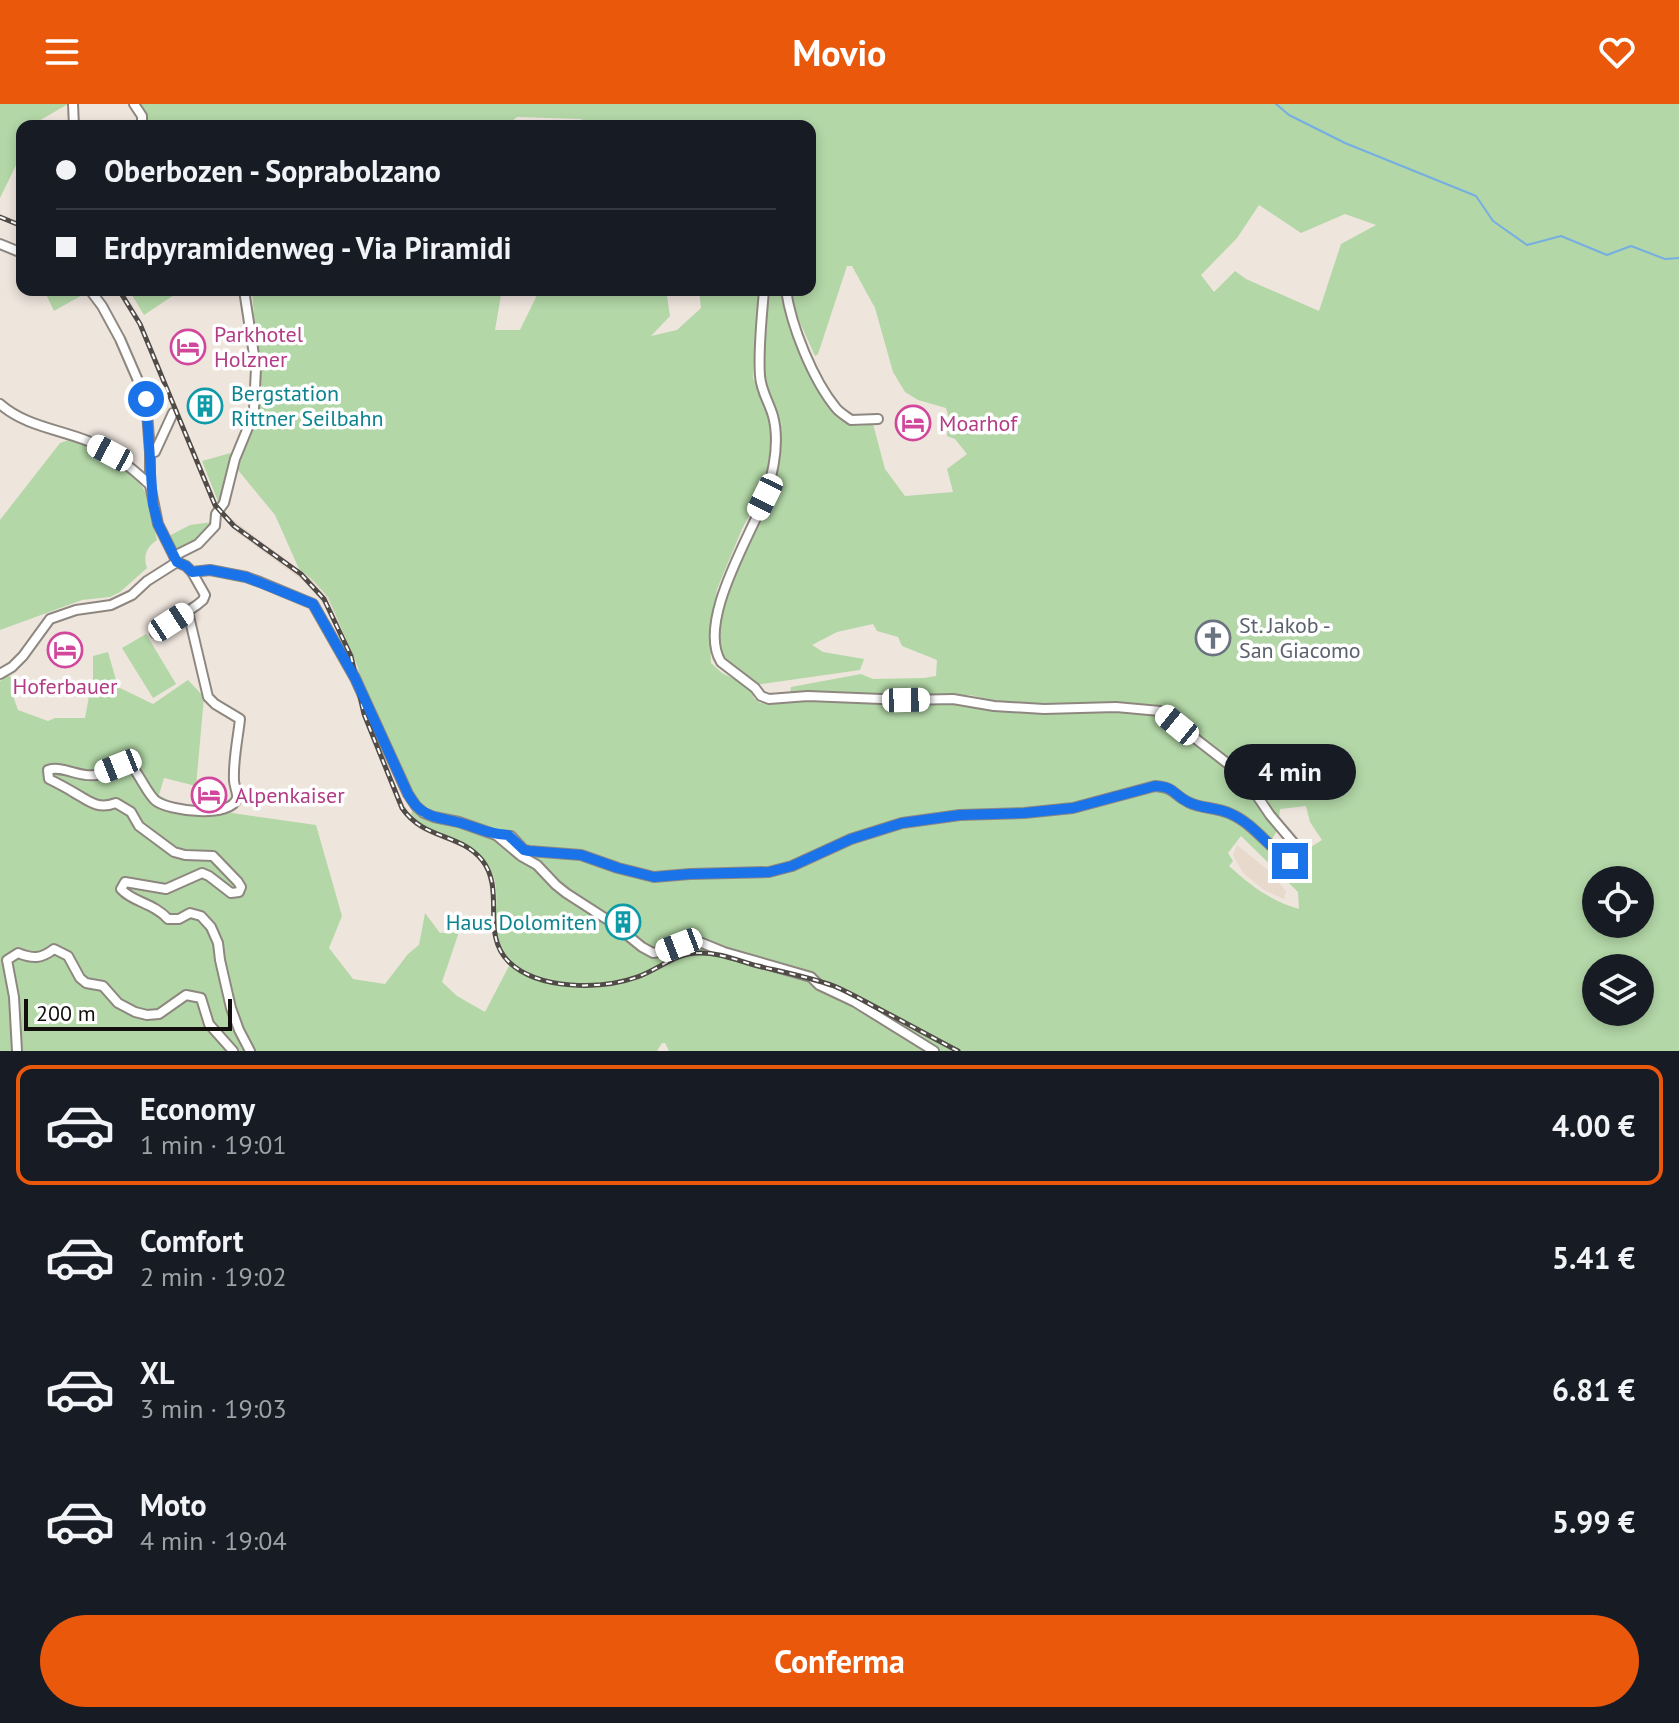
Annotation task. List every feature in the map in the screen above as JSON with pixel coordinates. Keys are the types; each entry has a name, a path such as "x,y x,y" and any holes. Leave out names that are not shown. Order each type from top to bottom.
{"street":[{"path":"94,296 120,339 146,399 150,485 158,524 176,559 192,572 205,595 188,612 155,633"},
{"path":"0,674 23,656 50,619 76,610 111,605 132,595 198,544 215,526 216,514 224,503 235,459 254,409 256,368 245,296"},
{"path":"192,572 210,570 246,577 309,601 355,678 416,806 434,817 496,835 511,836 524,850 581,855 654,877 769,872 792,866 851,839 902,823 960,815 1073,808 1155,786 1168,787 1190,803 1233,814 1290,861 1296,860 1300,856 1298,848 1251,787 1232,767 1160,711 1116,707 1044,709 994,706 953,699 808,696 769,699 761,696 719,659 715,643 722,597 733,565 765,497 775,465 773,416 759,375 764,296"},
{"path":"787,296 796,331 819,381 837,409 851,420 878,419"},
{"path":"0,404 21,419 90,442 110,453 150,485"},
{"path":"150,452 155,452 173,413"},
{"path":"188,612 208,697 240,719 234,779 237,797 234,803 223,809 195,811 159,803 130,766 118,766 96,775 54,768 48,770 49,779 89,803 98,806 116,803 131,812 139,826 174,852 213,856 238,882 241,887 239,892 231,893 202,873 166,889 125,882 121,889 125,895 145,903 168,919 179,919 190,913 201,916 211,927 218,943 231,1008 250,1051"},
{"path":"496,835 537,865 556,885 653,953 679,945 702,943 811,977 819,985 855,1002 934,1051"},
{"path":"17,1051 14,997 7,960 18,953 31,958 44,957 54,949 68,956 86,983 103,986 118,1003 135,1012 159,1014 186,995 201,998 209,1024 233,1051"}],"shaded area":[{"path":"179,415 213,496 223,512 314,581 328,597 358,667 360,681 324,604 310,586 235,531 214,507 176,417"},
{"path":"356,692 407,812 404,814 392,791"},
{"path":"411,814 417,822 471,846 487,863 494,879 495,928 522,975 509,966 496,947 491,929 491,890 486,870 466,849 421,830 409,820"},
{"path":"1237,845 1269,871 1286,891 1284,899 1264,890 1243,873 1233,855"}],"green space":[{"path":"0,104 68,104 40,120 16,120 16,165 0,198"},
{"path":"128,104 1679,104 1679,1051 669,1051 662,1043 657,1051 0,1051 0,681 8,675 20,685 14,699 18,710 48,721 55,718 85,718 90,691 93,691 93,656 108,652 118,687 153,704 188,680 204,697 196,786 164,778 159,795 185,809 316,825 342,916 329,948 353,979 385,984 419,945 425,913 440,933 459,932 442,982 457,996 485,1012 509,966 515,965 504,952 499,939 496,890 488,865 471,848 429,828 411,814 413,808 328,597 299,569 275,515 238,470 259,401 252,296 501,296 495,330 520,330 537,296 667,296 670,316 651,336 677,330 701,308 700,296 758,296 753,378 770,416 774,439 762,491 717,589 710,630 711,663 752,692 760,703 810,699 902,704 969,703 995,709 1047,712 1119,709 1161,715 1164,710 1116,704 1038,705 970,695 790,693 791,687 861,674 873,679 936,676 937,660 902,646 898,637 877,631 873,624 837,632 812,645 823,652 864,659 860,670 755,685 722,660 718,633 729,584 760,509 768,498 777,466 775,415 763,375 767,296 782,296 787,321 804,361 840,418 857,426 873,424 885,469 905,496 953,492 947,469 967,454 955,439 947,436 946,408 918,400 905,392 893,372 875,308 852,266 847,266 815,356 793,311 789,296 816,296 816,120 517,117 513,120 139,120","holes":["1259,205 1301,233 1345,214 1376,225 1341,244 1319,311 1246,279 1235,271 1214,292 1201,275 1237,238","1170,785 1190,800 1235,811 1271,841 1278,829 1280,809 1306,806 1310,822 1322,840 1311,847 1307,862 1296,875 1253,831 1232,816 1190,806 1170,792","1241,836 1298,892 1299,909 1270,897 1229,866 1233,861 1228,853"]},
{"path":"47,296 80,296 54,311"},
{"path":"133,296 172,296 144,315"},
{"path":"69,440 112,460 140,483 147,498 157,540 146,552 147,568 110,597 82,600 0,630 0,520 60,443"},
{"path":"234,452 231,459 219,504 202,461"},
{"path":"213,522 197,543 175,554 167,537 190,525"},
{"path":"146,634 176,684 153,698 122,648"}],"waterway":[{"path":"1276,104 1289,115 1345,143 1476,196 1493,221 1527,245 1561,236 1607,255 1631,246 1665,259 1679,258"}],"railway":[{"path":"0,217 16,224"},
{"path":"123,296 140,324 215,505 234,526 301,574 324,599 351,656 364,714 402,808 421,826 473,851 489,872 496,938 500,951 509,962 536,978 570,985 588,985 637,977 690,954 721,955 834,986 958,1051"}],"place":[{"name":"Parkhotel Holzner","path":"188,347"},
{"name":"Bergstation Rittner Seilbahn","path":"205,406"},
{"name":"Moarhof","path":"913,423"},
{"name":"St. Jakob - San Giacomo","path":"1213,638"},
{"name":"Hoferbauer","path":"65,650"},
{"name":"Alpenkaiser","path":"209,795"},
{"name":"Haus Dolomiten","path":"623,922"}],"route":[{"path":"146,399 153,504 158,524 177,562 192,572 210,570 246,577 313,604 355,678 408,794 424,813 496,835 511,836 524,850 581,855 654,877 769,872 792,866 851,839 902,823 960,815 1073,808 1155,786 1168,787 1190,803 1233,814 1290,861"}]}
